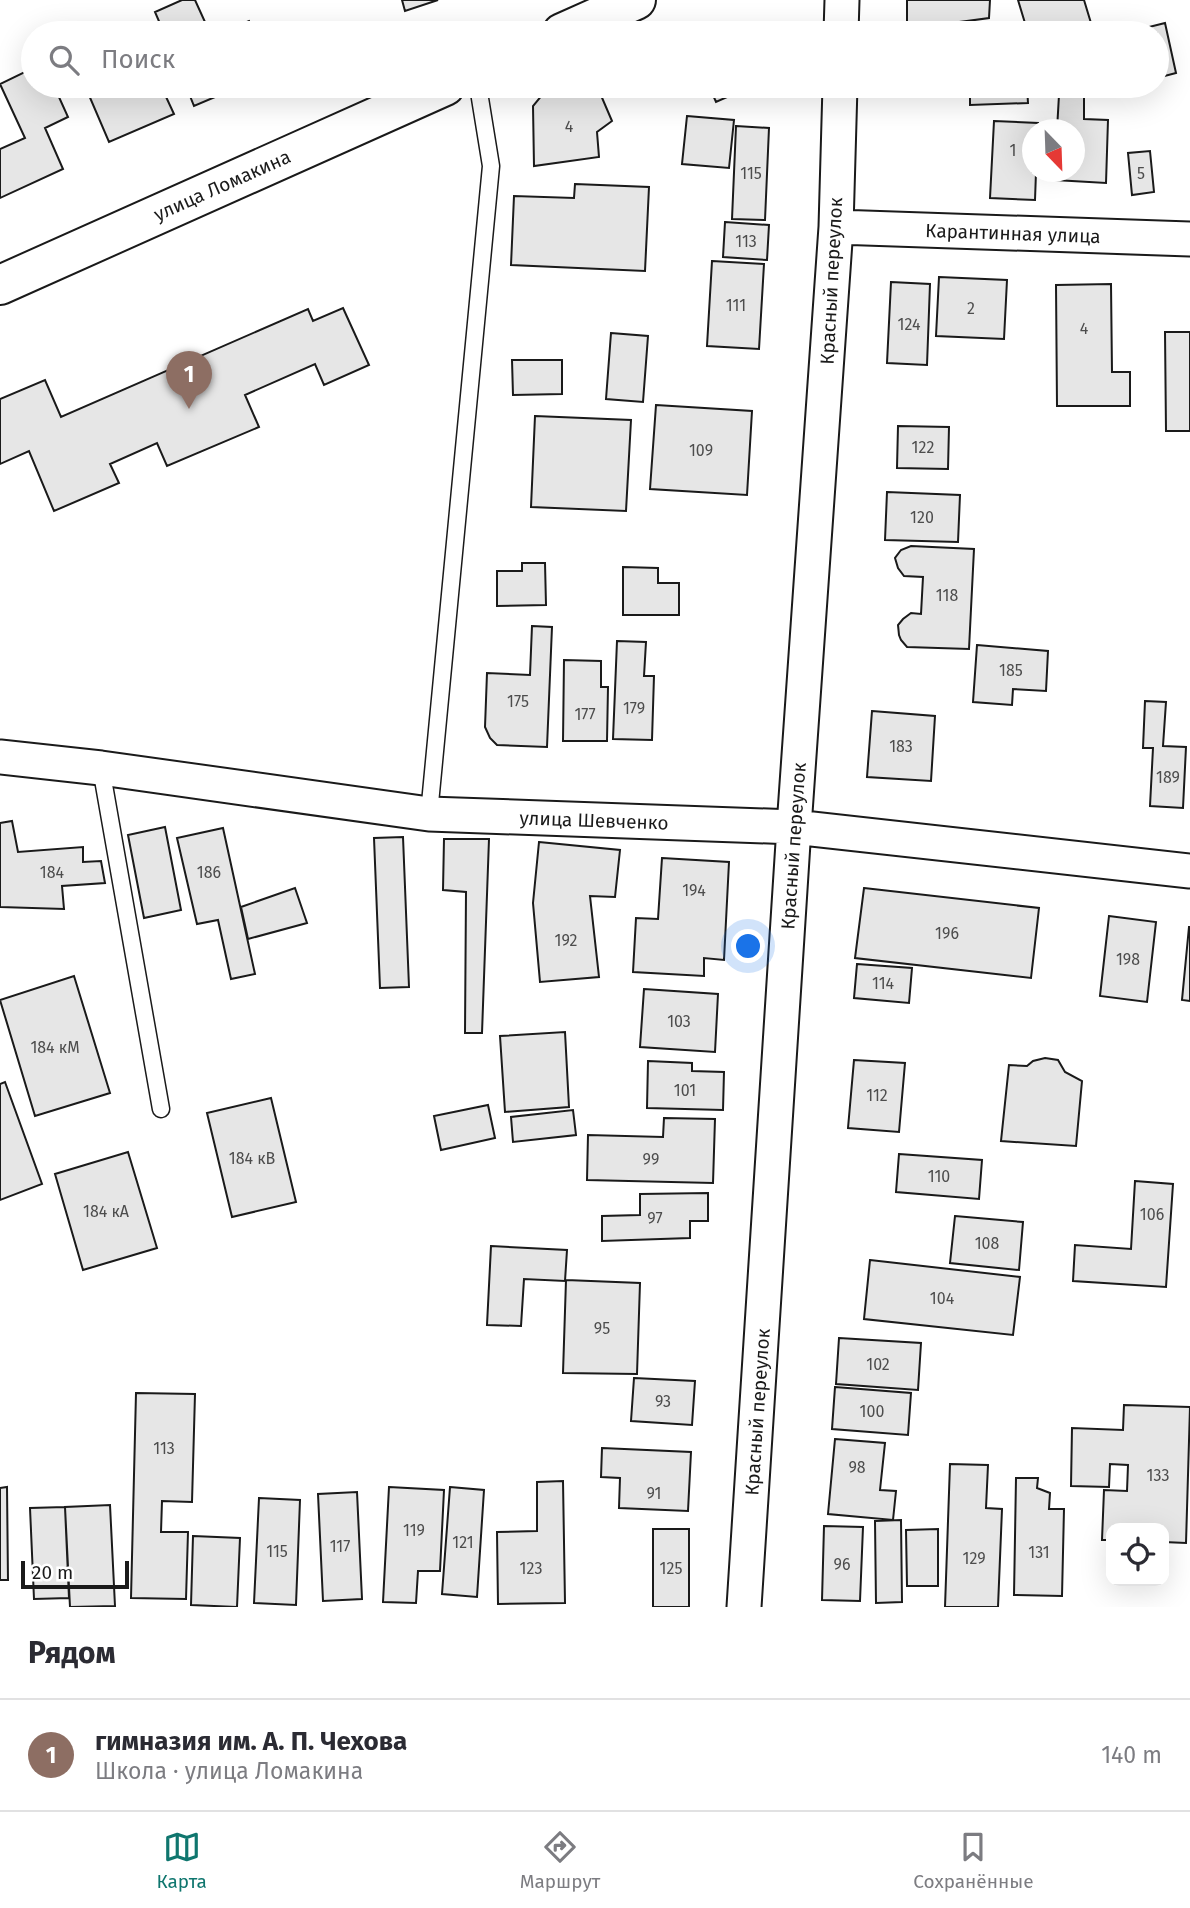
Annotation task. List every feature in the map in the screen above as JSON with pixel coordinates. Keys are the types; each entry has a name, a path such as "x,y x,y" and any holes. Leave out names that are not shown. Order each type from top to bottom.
{"street":[{"path":"589,21 636,0"},
{"path":"841,21 842,0"},
{"name":"улица Ломакина","path":"0,285 418,98"},
{"name":"Красный переулок","path":"744,1607 836,227 840,98"},
{"name":"Карантинная улица","path":"836,227 1190,239"},
{"name":"улица Шевченко","path":"0,757 101,768 429,814 794,827 1190,871"}],"lane":[{"path":"429,814 491,166 480,98"},
{"path":"101,768 161,1110"}],"building":[{"path":"182,0 195,0 205,21 159,21 155,12"},
{"path":"402,0 438,0 405,11"},
{"path":"907,0 990,0 989,18 967,21 907,21"},
{"path":"1018,0 1084,0 1090,21 1024,21"},
{"path":"1169,41 1176,73 1169,75"},
{"path":"21,74 21,98 59,98 68,117 45,128 63,169 0,198 0,149 25,138 0,84"},
{"path":"90,98 167,98 174,114 109,142"},
{"path":"191,98 213,98 194,106"},
{"path":"540,98 602,98 612,121 597,132 599,157 534,166 533,106"},
{"path":"970,98 1028,98 1028,103 970,105"},
{"path":"1059,98 1084,98 1084,119 1058,119"},
{"path":"687,116 734,120 729,168 682,164"},
{"path":"1085,119 1108,120 1106,183 1085,182"},
{"path":"994,121 1022,122 1022,182 1036,182 1035,200 990,198"},
{"path":"736,126 769,128 765,220 732,219"},
{"path":"1150,151 1154,192 1132,195 1128,153"},
{"path":"575,184 649,187 645,271 511,265 514,196 574,198"},
{"path":"725,222 769,225 767,260 723,257"},
{"path":"712,261 764,264 759,349 707,346"},
{"path":"939,277 1007,280 1004,339 936,336"},
{"path":"891,282 930,284 927,365 887,363"},
{"path":"1111,284 1112,372 1130,372 1130,406 1057,406 1056,285"},
{"path":"343,308 369,365 324,385 315,364 245,395 259,427 167,466 157,443 110,464 119,483 54,511 29,451 0,464 0,399 45,380 61,417 308,309 313,321"},
{"path":"1165,332 1190,332 1190,431 1166,431"},
{"path":"611,333 648,336 643,402 606,399"},
{"path":"512,360 562,360 562,394 513,395"},
{"path":"656,405 752,411 747,495 650,489"},
{"path":"535,416 631,420 626,511 531,507"},
{"path":"898,426 949,427 948,469 897,468"},
{"path":"887,492 960,495 958,542 885,540"},
{"path":"911,546 974,549 969,649 907,647 901,640 898,625 911,613 921,614 923,577 904,576 895,558 901,550"},
{"path":"522,563 545,563 546,605 497,606 497,571 522,571"},
{"path":"623,567 658,568 658,583 679,583 679,615 623,615"},
{"path":"532,626 552,627 547,747 497,745 485,727 487,673 530,675"},
{"path":"617,641 646,642 644,676 654,676 652,740 613,739"},
{"path":"977,645 1048,651 1046,691 1013,689 1012,705 973,702"},
{"path":"564,660 601,661 601,687 608,687 607,741 563,741"},
{"path":"1145,701 1166,702 1163,746 1186,747 1183,808 1150,806 1153,748 1143,748"},
{"path":"872,711 935,716 931,781 867,777"},
{"path":"12,821 18,852 83,847 83,862 101,861 105,883 62,886 64,909 0,907 0,823"},
{"path":"165,827 181,910 144,918 128,835"},
{"path":"223,828 255,974 231,979 218,920 197,924 177,838"},
{"path":"403,837 409,987 380,988 374,838"},
{"path":"444,839 489,839 482,1033 465,1033 466,892 443,890"},
{"path":"539,842 620,850 615,897 590,896 599,977 540,982 533,903"},
{"path":"662,858 729,862 724,960 704,958 704,976 633,972 636,918 658,919"},
{"path":"295,888 307,923 248,939 241,907"},
{"path":"864,888 1039,908 1031,978 855,958"},
{"path":"1109,916 1156,922 1147,1002 1100,996"},
{"path":"1190,927 1190,1001 1182,1000"},
{"path":"857,964 912,968 909,1003 854,998"},
{"path":"74,976 110,1093 35,1116 0,1000"},
{"path":"644,989 718,994 715,1052 640,1047"},
{"path":"565,1032 569,1107 505,1112 500,1036"},
{"path":"1045,1058 1058,1060 1065,1072 1082,1081 1076,1146 1001,1141 1009,1065 1027,1066 1033,1061"},
{"path":"854,1060 905,1063 899,1132 848,1128"},
{"path":"648,1061 692,1063 692,1071 724,1072 723,1110 647,1108"},
{"path":"5,1082 42,1184 0,1200 0,1084"},
{"path":"271,1098 296,1202 232,1217 207,1113"},
{"path":"488,1105 495,1138 441,1150 434,1116"},
{"path":"573,1110 576,1135 513,1142 511,1117"},
{"path":"664,1118 715,1119 713,1183 587,1180 588,1135 663,1137"},
{"path":"128,1152 157,1248 83,1270 55,1174"},
{"path":"899,1154 982,1160 979,1199 896,1192"},
{"path":"1135,1181 1173,1184 1166,1287 1073,1281 1075,1245 1131,1249"},
{"path":"708,1193 708,1221 690,1221 690,1238 602,1241 602,1216 640,1215 640,1194"},
{"path":"955,1216 1023,1222 1019,1270 950,1263"},
{"path":"491,1246 567,1250 565,1281 524,1279 521,1326 487,1325"},
{"path":"870,1260 1020,1277 1013,1335 864,1319"},
{"path":"566,1280 640,1283 637,1374 563,1373"},
{"path":"839,1338 921,1343 918,1390 836,1384"},
{"path":"634,1378 695,1381 692,1425 631,1421"},
{"path":"835,1387 911,1393 908,1435 832,1429"},
{"path":"136,1393 195,1394 192,1502 162,1501 161,1532 188,1532 186,1599 131,1598"},
{"path":"1124,1405 1190,1407 1186,1543 1169,1542 1169,1523 1106,1523 1106,1540 1102,1540 1104,1490 1127,1491 1128,1465 1110,1464 1109,1487 1071,1486 1072,1428 1123,1430"},
{"path":"835,1439 885,1443 880,1490 896,1491 893,1520 828,1514"},
{"path":"602,1448 691,1452 688,1511 619,1508 620,1478 601,1477"},
{"path":"950,1464 988,1465 986,1508 1002,1509 998,1607 945,1607"},
{"path":"1016,1478 1038,1478 1037,1488 1050,1493 1049,1509 1064,1509 1062,1596 1014,1595"},
{"path":"563,1481 565,1603 498,1604 497,1532 537,1531 537,1482"},
{"path":"7,1487 8,1580 0,1580 0,1488"},
{"path":"389,1487 444,1490 440,1571 418,1571 416,1603 383,1602"},
{"path":"450,1487 484,1490 477,1597 442,1594"},
{"path":"357,1492 362,1599 323,1601 318,1494"},
{"path":"259,1498 300,1500 296,1605 254,1603"},
{"path":"110,1505 115,1606 70,1607 65,1507"},
{"path":"65,1507 69,1598 34,1599 30,1508"},
{"path":"901,1520 902,1602 876,1603 875,1521"},
{"path":"824,1526 863,1527 860,1601 822,1600"},
{"path":"653,1529 689,1529 689,1607 653,1607"},
{"path":"938,1529 938,1586 907,1586 906,1530"},
{"path":"193,1536 240,1538 237,1607 191,1605"}],"place":[{"name":"гимназия им. А. П. Чехова","path":"189,409"}]}
